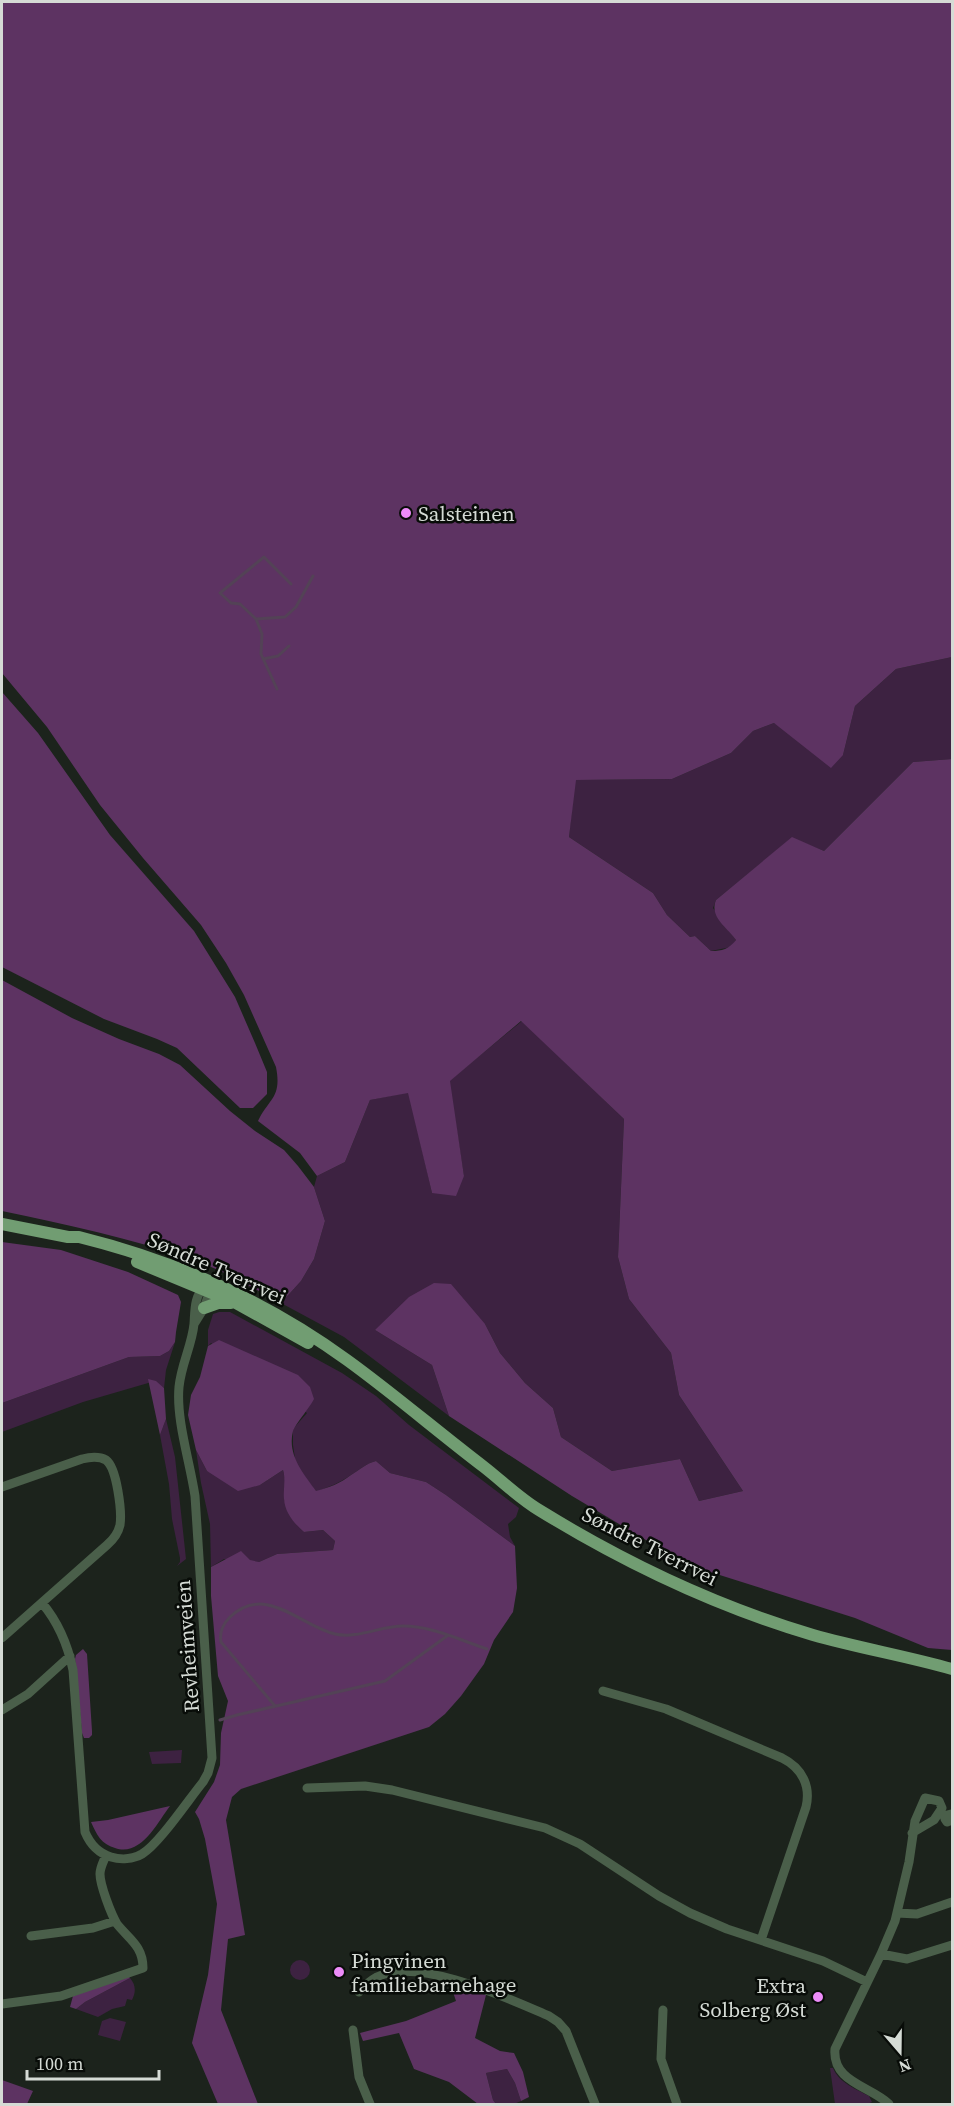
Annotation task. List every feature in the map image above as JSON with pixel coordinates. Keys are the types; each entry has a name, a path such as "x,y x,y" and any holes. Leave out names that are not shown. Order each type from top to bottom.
{"main road":[{"name":"Søndre Tverrvei","path":"2,1224 68,1238 79,1237 116,1246 178,1267 208,1287 369,1378"},
{"name":"Søndre Tverrvei","path":"208,1287 282,1317 349,1362 536,1508 598,1545 655,1575 707,1598 764,1619 815,1635 952,1669"},
{"path":"204,1308 218,1303 236,1303"}],"street":[{"name":"Revheimveien","path":"194,1324 204,1308 208,1287"},
{"name":"Revheimveien","path":"106,1855 118,1859 129,1859 152,1847 205,1778 212,1758 195,1496 179,1403 181,1370 194,1324 195,1304 208,1287"},
{"path":"2,1487 88,1457 105,1460 113,1472 120,1515 117,1534 107,1545 2,1638"},
{"path":"2,2004 61,1996 143,1968 139,1948 115,1921 100,1875 106,1855 88,1839 84,1829 75,1681 70,1656 58,1627 42,1603"},
{"path":"2,1710 28,1694 70,1656"},
{"path":"603,1691 648,1702 675,1712 782,1758 801,1773 807,1786 807,1802 762,1940"},
{"path":"307,1788 365,1786 392,1790 545,1828 580,1844 678,1906 717,1925 823,1961 867,1982"},
{"path":"889,2104 844,2076 835,2060 837,2043 881,1954 897,1913 909,1862 912,1833 925,1798 936,1799 941,1804 941,1810 934,1820"},
{"path":"912,1833 934,1820 951,1816"},
{"path":"897,1913 917,1914 952,1902"},
{"path":"31,1936 93,1928 115,1921"},
{"path":"881,1954 907,1959 952,1945"},
{"path":"359,1992 382,1975 401,1972 436,1976 467,1983 549,2016 566,2031 595,2104"},
{"path":"663,2010 661,2059 677,2104"},
{"path":"353,2030 359,2077 370,2104"}],"shaded area":[{"path":"2,2 952,2 952,657 896,669 855,706 843,755 831,768 774,723 753,731 731,753 672,779 576,780 569,837 653,893 667,915 690,937 695,936 711,951 722,950 731,946 736,940 717,917 714,906 716,900 792,837 824,851 913,762 952,759 952,1650 928,1648 855,1618 688,1565 572,1496 449,1416 432,1365 375,1330 409,1297 434,1283 451,1284 485,1324 500,1353 525,1383 553,1408 561,1437 612,1471 680,1459 699,1501 743,1491 679,1395 671,1353 629,1299 618,1257 624,1119 521,1021 450,1081 464,1176 456,1196 432,1193 408,1093 370,1100 345,1162 317,1176 300,1153 258,1121 276,1092 276,1067 244,995 226,963 201,925 100,805 47,727 2,673"},
{"path":"952,657 952,759 913,762 824,851 792,838 716,900 713,908 736,940 731,947 711,951 695,936 690,937 667,915 653,893 569,837 575,780 672,779 731,753 753,731 774,723 843,755 855,706 896,669"},
{"path":"2,692 38,733 110,835 194,931 235,997 267,1072 267,1094 253,1108 240,1108 177,1048 104,1019 2,967"},
{"path":"2,980 72,1018 180,1065 230,1111 284,1150 298,1166 314,1187 325,1221 314,1259 301,1281 281,1303 227,1274 171,1252 2,1211"},
{"path":"522,1021 624,1119 618,1257 629,1299 671,1353 679,1395 743,1491 699,1501 680,1459 612,1471 561,1437 553,1408 525,1383 500,1353 485,1324 375,1330 432,1365 449,1416 344,1337 281,1303 301,1281 314,1259 325,1221 314,1187 317,1176 345,1162 370,1100 409,1092 432,1193 464,1176 449,1081"},
{"path":"2,1242 61,1250 128,1272 178,1295 181,1302 175,1342 169,1351 160,1356 129,1357 2,1403"},
{"path":"230,1312 342,1373 376,1396 409,1425 519,1508 516,1517 508,1524 510,1537 515,1546 426,1482 390,1473 376,1461 338,1483 316,1492 296,1465 293,1445 293,1429 307,1413 211,1343 208,1346 208,1330 213,1314"},
{"path":"219,1340 298,1375 310,1387 314,1399 294,1428 292,1448 297,1463 316,1491 339,1483 376,1461 390,1473 426,1482 515,1546 517,1588 513,1612 494,1640 484,1664 445,1714 429,1727 241,1789 232,1797 226,1820 245,1935 228,1939 221,2010 258,2104 218,2104 192,2043 208,1975 217,1904 205,1839 195,1812 214,1782 220,1765 221,1733 228,1701 218,1676 211,1596 211,1567 241,1551 250,1560 259,1562 277,1554 333,1550 335,1541 323,1530 304,1532 291,1517 285,1504 283,1470 260,1485 238,1491 207,1471 196,1450 188,1415 191,1395 200,1377 208,1346"},
{"path":"175,1342 166,1370 164,1388 155,1381 83,1402 2,1432 2,1403 129,1357 160,1356 169,1351"},
{"path":"148,1379 156,1381 164,1388 166,1419 160,1435"},
{"path":"166,1419 175,1457 186,1559 177,1566 180,1558 160,1435"},
{"path":"196,1450 207,1471 260,1485 283,1470 284,1500 304,1532 323,1530 335,1541 333,1550 277,1554 259,1562 224,1559 211,1567 210,1524"},
{"path":"83,1649 87,1654 92,1731 89,1738 84,1738 82,1733 75,1659"},
{"path":"182,1750 181,1763 152,1764 149,1752"},
{"path":"170,1806 147,1837 133,1848 110,1846 98,1835 91,1822 108,1820"},
{"path":"300,1960 307,1963 310,1970 307,1977 300,1980 293,1977 290,1970 293,1963"},
{"path":"128,1976 130,1978 76,2009 70,2007 73,1996"},
{"path":"130,1978 135,1989 132,2000 127,1999 125,2006 112,2009 98,2017 76,2009 85,2002"},
{"path":"450,1983 486,1995 475,2038 500,2051 514,2053 523,2072 529,2097 521,2101 507,2069 486,2073 496,2104 478,2104 449,2082 414,2069 399,2033 363,2041 360,2033 406,2021 456,2001"},
{"path":"110,2018 126,2022 120,2041 98,2035 102,2021"},
{"path":"830,2068 833,2068 844,2082 869,2096 872,2102 835,2104"},
{"path":"507,2069 521,2101 514,2104 496,2104 486,2073"},
{"path":"2,2080 33,2091 27,2104 2,2104"}],"waterway":[{"path":"277,689 261,654 262,634 256,619 240,604 231,603 220,593 264,557 291,584"},
{"path":"256,619 285,617 296,607 313,576"},
{"path":"263,659 278,656 289,646"},
{"path":"275,1706 221,1642 221,1632 225,1622 243,1608 257,1604 270,1605 335,1634 352,1635 394,1627 414,1627 445,1634 487,1649"},
{"path":"220,1720 385,1681 447,1636"}],"place":[{"name":"Salsteinen","path":"406,513"},
{"name":"Pingvinen familiebarnehage","path":"339,1972"},
{"name":"Extra Solberg Øst","path":"818,1997"}]}
